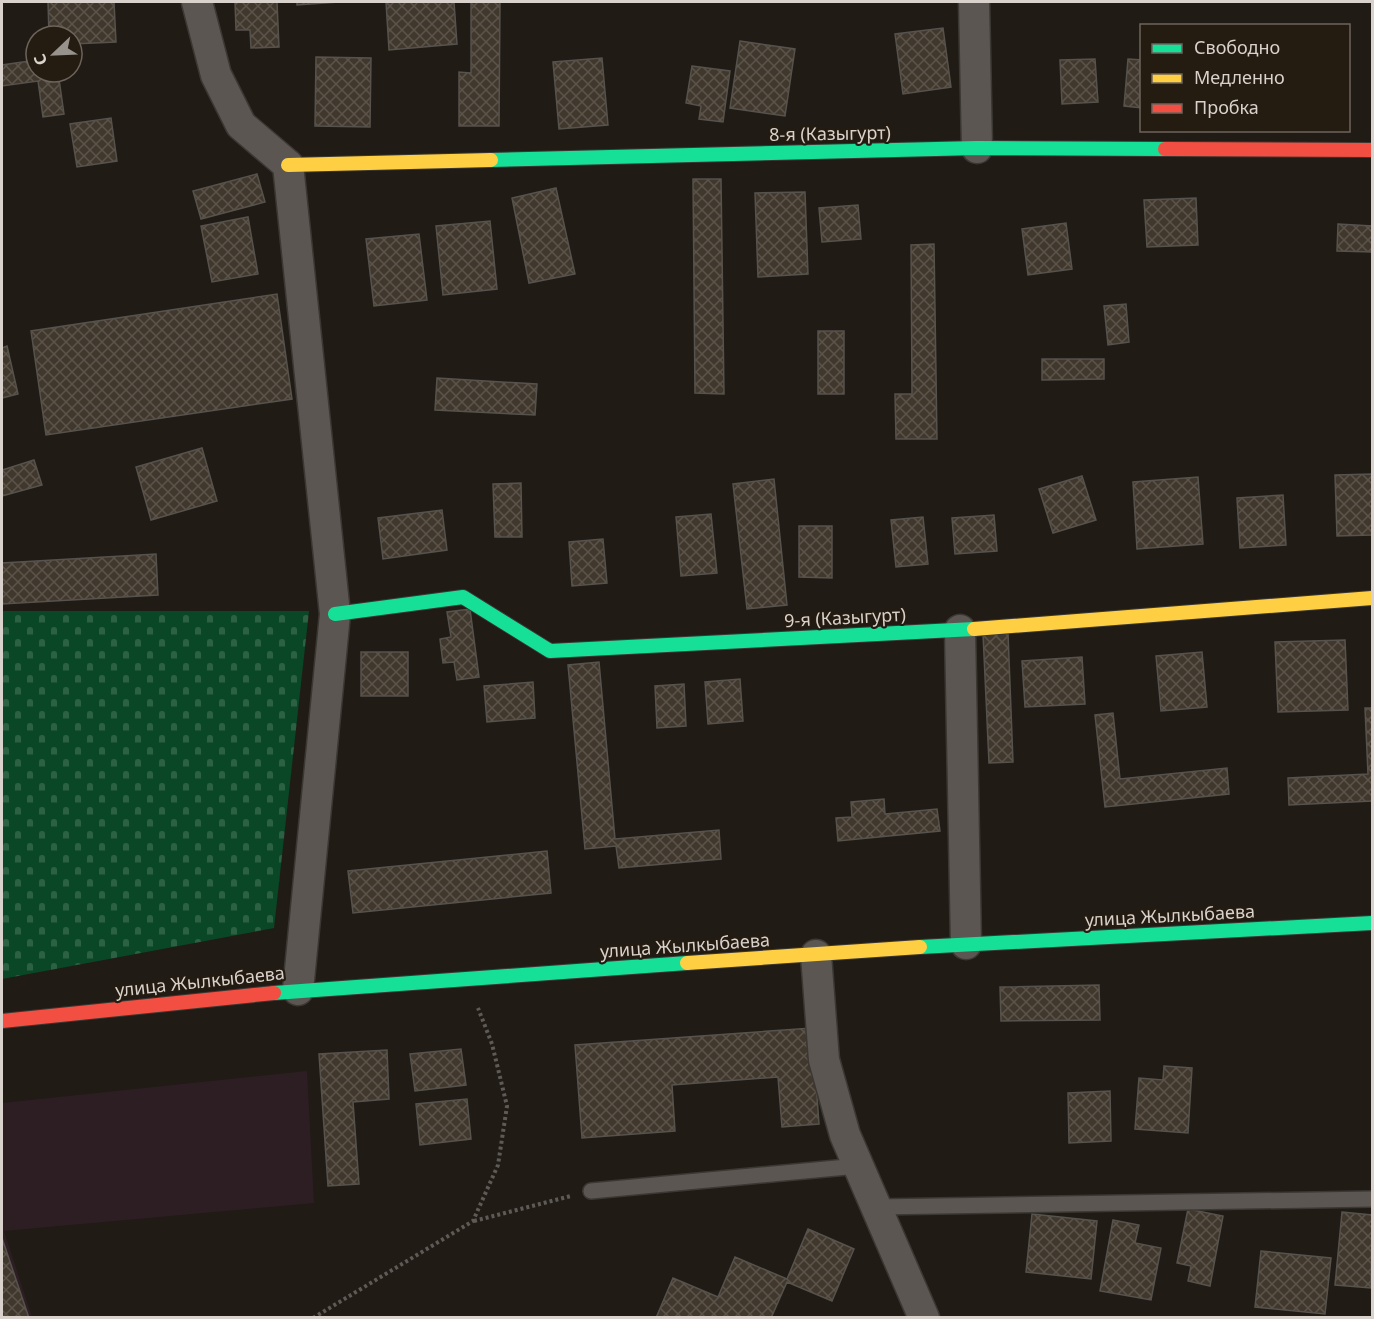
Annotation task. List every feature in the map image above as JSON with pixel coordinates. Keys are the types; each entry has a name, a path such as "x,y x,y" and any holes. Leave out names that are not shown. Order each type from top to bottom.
{"street":[{"path":"197,2 216,75 241,125 288,165 335,614 298,990"},
{"path":"974,2 977,148"},
{"name":"8-я (Казыгурт)","path":"288,165 977,148 1372,150"},
{"name":"9-я (Казыгурт)","path":"335,614 464,597 550,651 960,630 1372,598"},
{"path":"960,630 966,944"},
{"name":"улица Жылкыбаева","path":"2,1021 298,990 966,944 1372,923"},
{"path":"816,955 824,1060 844,1135 924,1317"}],"lane":[{"path":"591,1191 858,1166"},
{"path":"876,1207 1372,1198"}],"path":[{"path":"466,979 492,1044 507,1106 498,1165 473,1221"},
{"path":"313,1317 473,1221 591,1191"}],"shaded area":[{"path":"307,1071 314,1203 4,1231 32,1317 2,1317 2,1103"}],"green space":[{"path":"2,611 309,611 274,928 2,979"}],"building":[{"path":"48,2 114,2 116,42 84,43 84,24 49,24"},
{"path":"235,2 277,2 279,47 251,48 250,30 236,30"},
{"path":"297,2 339,2 297,5"},
{"path":"386,2 454,2 457,44 389,50"},
{"path":"471,2 500,2 499,126 459,126 459,72 471,73"},
{"path":"943,28 951,87 903,94 895,34"},
{"path":"740,41 795,49 785,116 730,108"},
{"path":"316,57 371,58 370,127 315,126"},
{"path":"602,58 608,125 559,129 553,62"},
{"path":"1095,59 1098,102 1062,104 1060,60"},
{"path":"1128,59 1140,60 1140,108 1124,106"},
{"path":"24,62 24,83 2,86 2,65"},
{"path":"692,66 730,71 723,122 699,119 701,106 686,103"},
{"path":"38,84 60,84 64,114 43,117"},
{"path":"111,118 117,161 77,167 70,124"},
{"path":"257,174 265,202 201,219 193,191"},
{"path":"693,179 721,179 724,394 695,393"},
{"path":"556,188 575,274 529,283 512,198"},
{"path":"805,192 808,274 758,277 755,193"},
{"path":"1196,198 1198,245 1147,247 1144,200"},
{"path":"858,205 861,239 822,242 819,208"},
{"path":"248,217 258,274 212,282 201,226"},
{"path":"490,221 497,289 443,295 436,226"},
{"path":"1066,223 1072,269 1028,275 1022,229"},
{"path":"1338,224 1372,226 1372,252 1337,251"},
{"path":"419,234 427,300 374,306 366,239"},
{"path":"934,244 937,439 896,439 895,394 912,394 911,245"},
{"path":"277,294 292,399 46,435 31,331"},
{"path":"1126,304 1129,342 1108,345 1104,306"},
{"path":"818,331 844,331 844,394 818,394"},
{"path":"7,346 18,394 2,398 2,348"},
{"path":"1042,359 1104,359 1104,379 1042,380"},
{"path":"437,378 537,384 535,415 435,410"},
{"path":"202,448 217,501 151,520 136,467"},
{"path":"34,460 42,485 2,496 2,470"},
{"path":"1372,474 1372,535 1337,536 1335,475"},
{"path":"1082,476 1096,520 1053,533 1039,489"},
{"path":"1198,477 1203,544 1137,549 1133,482"},
{"path":"774,479 787,605 747,609 733,484"},
{"path":"521,483 522,537 495,537 493,484"},
{"path":"1283,495 1286,545 1240,548 1237,498"},
{"path":"442,510 447,550 383,559 378,518"},
{"path":"711,514 717,573 681,576 676,517"},
{"path":"994,515 997,551 955,554 952,518"},
{"path":"923,517 928,564 896,567 891,520"},
{"path":"799,526 832,526 832,578 799,577"},
{"path":"603,539 607,583 572,586 569,542"},
{"path":"156,554 158,595 2,604 2,563"},
{"path":"470,609 479,677 457,680 454,662 443,663 440,639 451,637 447,612"},
{"path":"1008,633 1013,762 989,763 983,634"},
{"path":"1345,640 1348,710 1278,712 1275,642"},
{"path":"361,652 408,652 408,696 361,696"},
{"path":"1202,652 1207,707 1161,711 1156,656"},
{"path":"1082,657 1085,704 1025,707 1022,661"},
{"path":"599,662 615,839 719,830 721,859 619,868 616,846 585,849 568,665"},
{"path":"740,679 743,721 708,724 705,682"},
{"path":"533,682 535,718 487,722 484,686"},
{"path":"684,684 686,726 657,728 655,686"},
{"path":"1365,708 1372,708 1372,801 1289,805 1288,778 1368,774"},
{"path":"1113,713 1120,779 1227,768 1229,794 1105,807 1095,715"},
{"path":"884,799 885,814 937,809 940,831 838,841 836,818 852,817 851,802"},
{"path":"547,851 551,893 353,913 348,871"},
{"path":"1099,985 1100,1020 1001,1021 1000,987"},
{"path":"812,1028 819,1124 782,1127 778,1077 672,1085 675,1131 582,1138 575,1045"},
{"path":"461,1049 466,1085 415,1091 410,1054"},
{"path":"387,1050 389,1099 353,1102 359,1184 328,1186 319,1054"},
{"path":"1164,1066 1192,1068 1188,1133 1135,1129 1139,1078 1163,1080"},
{"path":"1110,1091 1111,1141 1069,1143 1068,1093"},
{"path":"467,1099 471,1139 420,1145 416,1104"},
{"path":"1188,1209 1223,1216 1210,1286 1188,1281 1191,1266 1177,1263"},
{"path":"1342,1212 1372,1215 1371,1288 1335,1285"},
{"path":"1032,1214 1097,1221 1091,1279 1026,1272"},
{"path":"1113,1220 1139,1225 1135,1243 1161,1248 1151,1300 1100,1291"},
{"path":"808,1229 854,1249 832,1301 787,1282 771,1318 656,1318 673,1278 718,1297 735,1257 787,1279"},
{"path":"2,1238 29,1318 2,1318"},
{"path":"1261,1251 1331,1258 1325,1314 1255,1307"}],"traffic: fast":[{"path":"491,160 977,148 1165,149"},
{"path":"335,614 463,597 550,651 974,629"},
{"path":"920,947 1372,923"},
{"path":"274,993 687,963"}],"traffic: slow":[{"path":"288,165 491,160"},
{"path":"974,629 1372,598"},
{"path":"687,963 920,947"}],"traffic: jam":[{"path":"1165,149 1372,150"},
{"path":"2,1021 274,993"}]}
